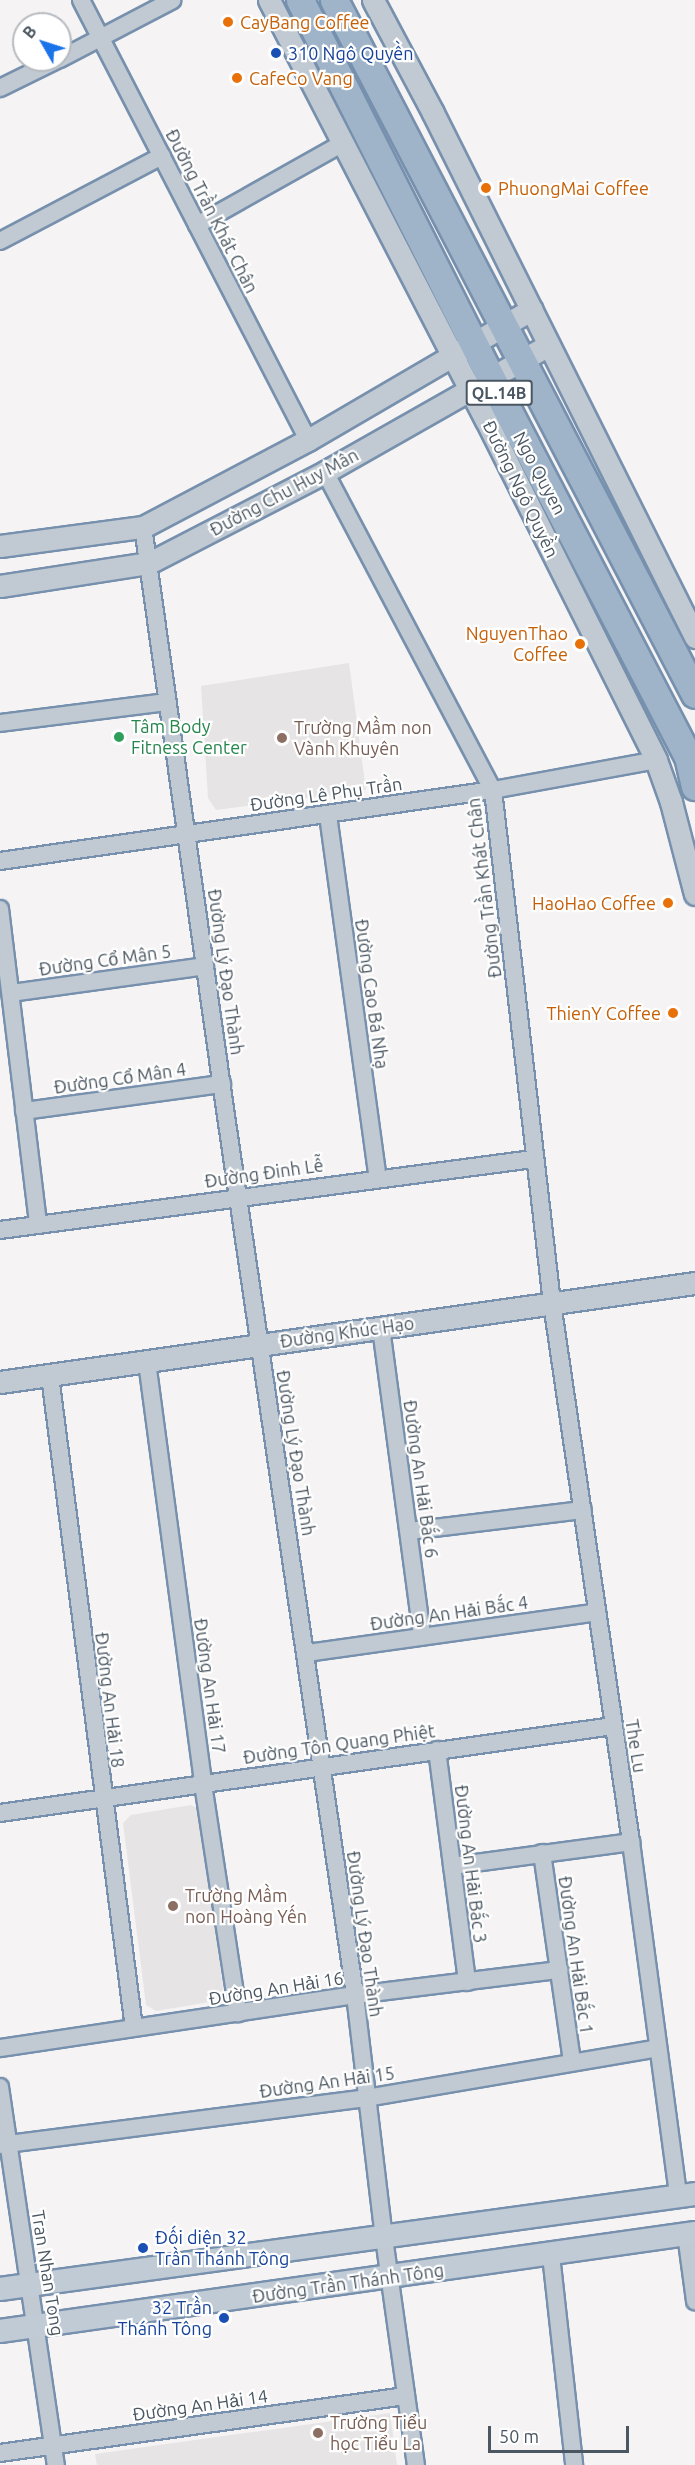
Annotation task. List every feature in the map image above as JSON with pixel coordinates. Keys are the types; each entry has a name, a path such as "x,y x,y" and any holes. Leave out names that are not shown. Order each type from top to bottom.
{"highway":[{"name":"Ngo Quyen","path":"300,0 481,384 688,756 695,786"},
{"name":"Ngo Quyen","path":"334,0 695,694"}],"main road":[{"path":"0,2289 687,2195"},
{"name":"Đường Trần Thánh Tông","path":"0,2331 391,2278 690,2233"}],"street":[{"name":"Đường Trần Khát Chân","path":"81,0 308,440"},
{"path":"72,52 173,0"},
{"path":"269,0 343,143 464,350"},
{"path":"373,0 532,309 695,637"},
{"path":"0,88 33,72"},
{"path":"197,225 343,143"},
{"path":"0,241 162,156"},
{"name":"Đường Chu Huy Mân","path":"0,546 143,527 308,440 532,309"},
{"name":"Đường Chu Huy Mân","path":"0,586 149,563 325,472 549,345"},
{"name":"Đường Ngô Quyền","path":"481,384 656,760 671,802 695,894"},
{"name":"Đường Trần Khát Chân","path":"325,472 493,790 552,1303"},
{"name":"Đường Lý Đạo Thành","path":"143,527 238,1196 307,1653 321,1767 355,1995 384,2238 416,2465"},
{"path":"0,723 167,702"},
{"name":"Đường Lê Phụ Trần","path":"0,861 188,832 328,815 493,790 656,760"},
{"name":"Đường Cao Bá Nhạ","path":"328,815 378,1178"},
{"path":"0,909 38,1225"},
{"name":"Đường Cổ Mân 5","path":"11,993 205,966"},
{"name":"Đường Cổ Mân 4","path":"24,1111 222,1084"},
{"name":"Đường Đinh Lễ","path":"0,1230 238,1196 534,1159"},
{"name":"Đường Khúc Hạo","path":"0,1382 695,1283"},
{"name":"The Lu","path":"552,1303 631,1842 658,2048 687,2195"},
{"name":"Đường An Hải Bắc 6","path":"381,1328 422,1636"},
{"name":"Đường An Hải 17","path":"147,1362 203,1784 238,2013"},
{"name":"Đường An Hải 18","path":"50,1376 134,2028"},
{"path":"409,1531 583,1510"},
{"name":"Đường An Hải Bắc 4","path":"307,1653 597,1612"},
{"name":"Đường Tôn Quang Phiệt","path":"0,1813 613,1726"},
{"name":"Đường An Hải Bắc 3","path":"437,1750 467,1982"},
{"path":"452,1866 631,1842"},
{"name":"Đường An Hải Bắc 1","path":"542,1853 572,2062"},
{"name":"Đường An Hải 16","path":"0,2048 355,1995 559,1970"},
{"name":"Đường An Hải 15","path":"4,2144 366,2098 658,2048"},
{"name":"Tran Nhan Tong","path":"0,2087 4,2144 30,2285 56,2465"},
{"path":"690,2233 695,2301"},
{"path":"550,2255 574,2465"},
{"name":"Đường An Hải 14","path":"0,2453 406,2396"}],"shaded area":[{"name":"Trường Mầm non Vành Khuyên","path":"349,663 366,790 216,810 208,798 201,686"},
{"name":"Trường Mầm non Hoàng Yến","path":"191,1805 199,1809 223,1989 216,2001 156,2011 146,2005 123,1823 131,1815"},
{"name":"Trường Tiểu học Tiểu La","path":"390,2413 397,2465 97,2465 95,2454"}],"place":[{"name":"CayBang Coffee","path":"228,22"},
{"name":"310 Ngô Quyền","path":"276,53"},
{"name":"CafeCo Vang","path":"237,78"},
{"name":"PhuongMai Coffee","path":"486,188"},
{"name":"NguyenThao Coffee","path":"580,644"},
{"name":"Tâm Body Fitness Center","path":"119,737"},
{"name":"Trường Mầm non Vành Khuyên","path":"282,738"},
{"name":"HaoHao Coffee","path":"668,903"},
{"name":"ThienY Coffee","path":"673,1013"},
{"name":"Trường Mầm non Hoàng Yến","path":"173,1906"},
{"name":"Đối diện 32 Trần Thánh Tông","path":"143,2248"},
{"name":"32 Trần Thánh Tông","path":"224,2318"},
{"name":"Trường Tiểu học Tiểu La","path":"318,2433"}]}
